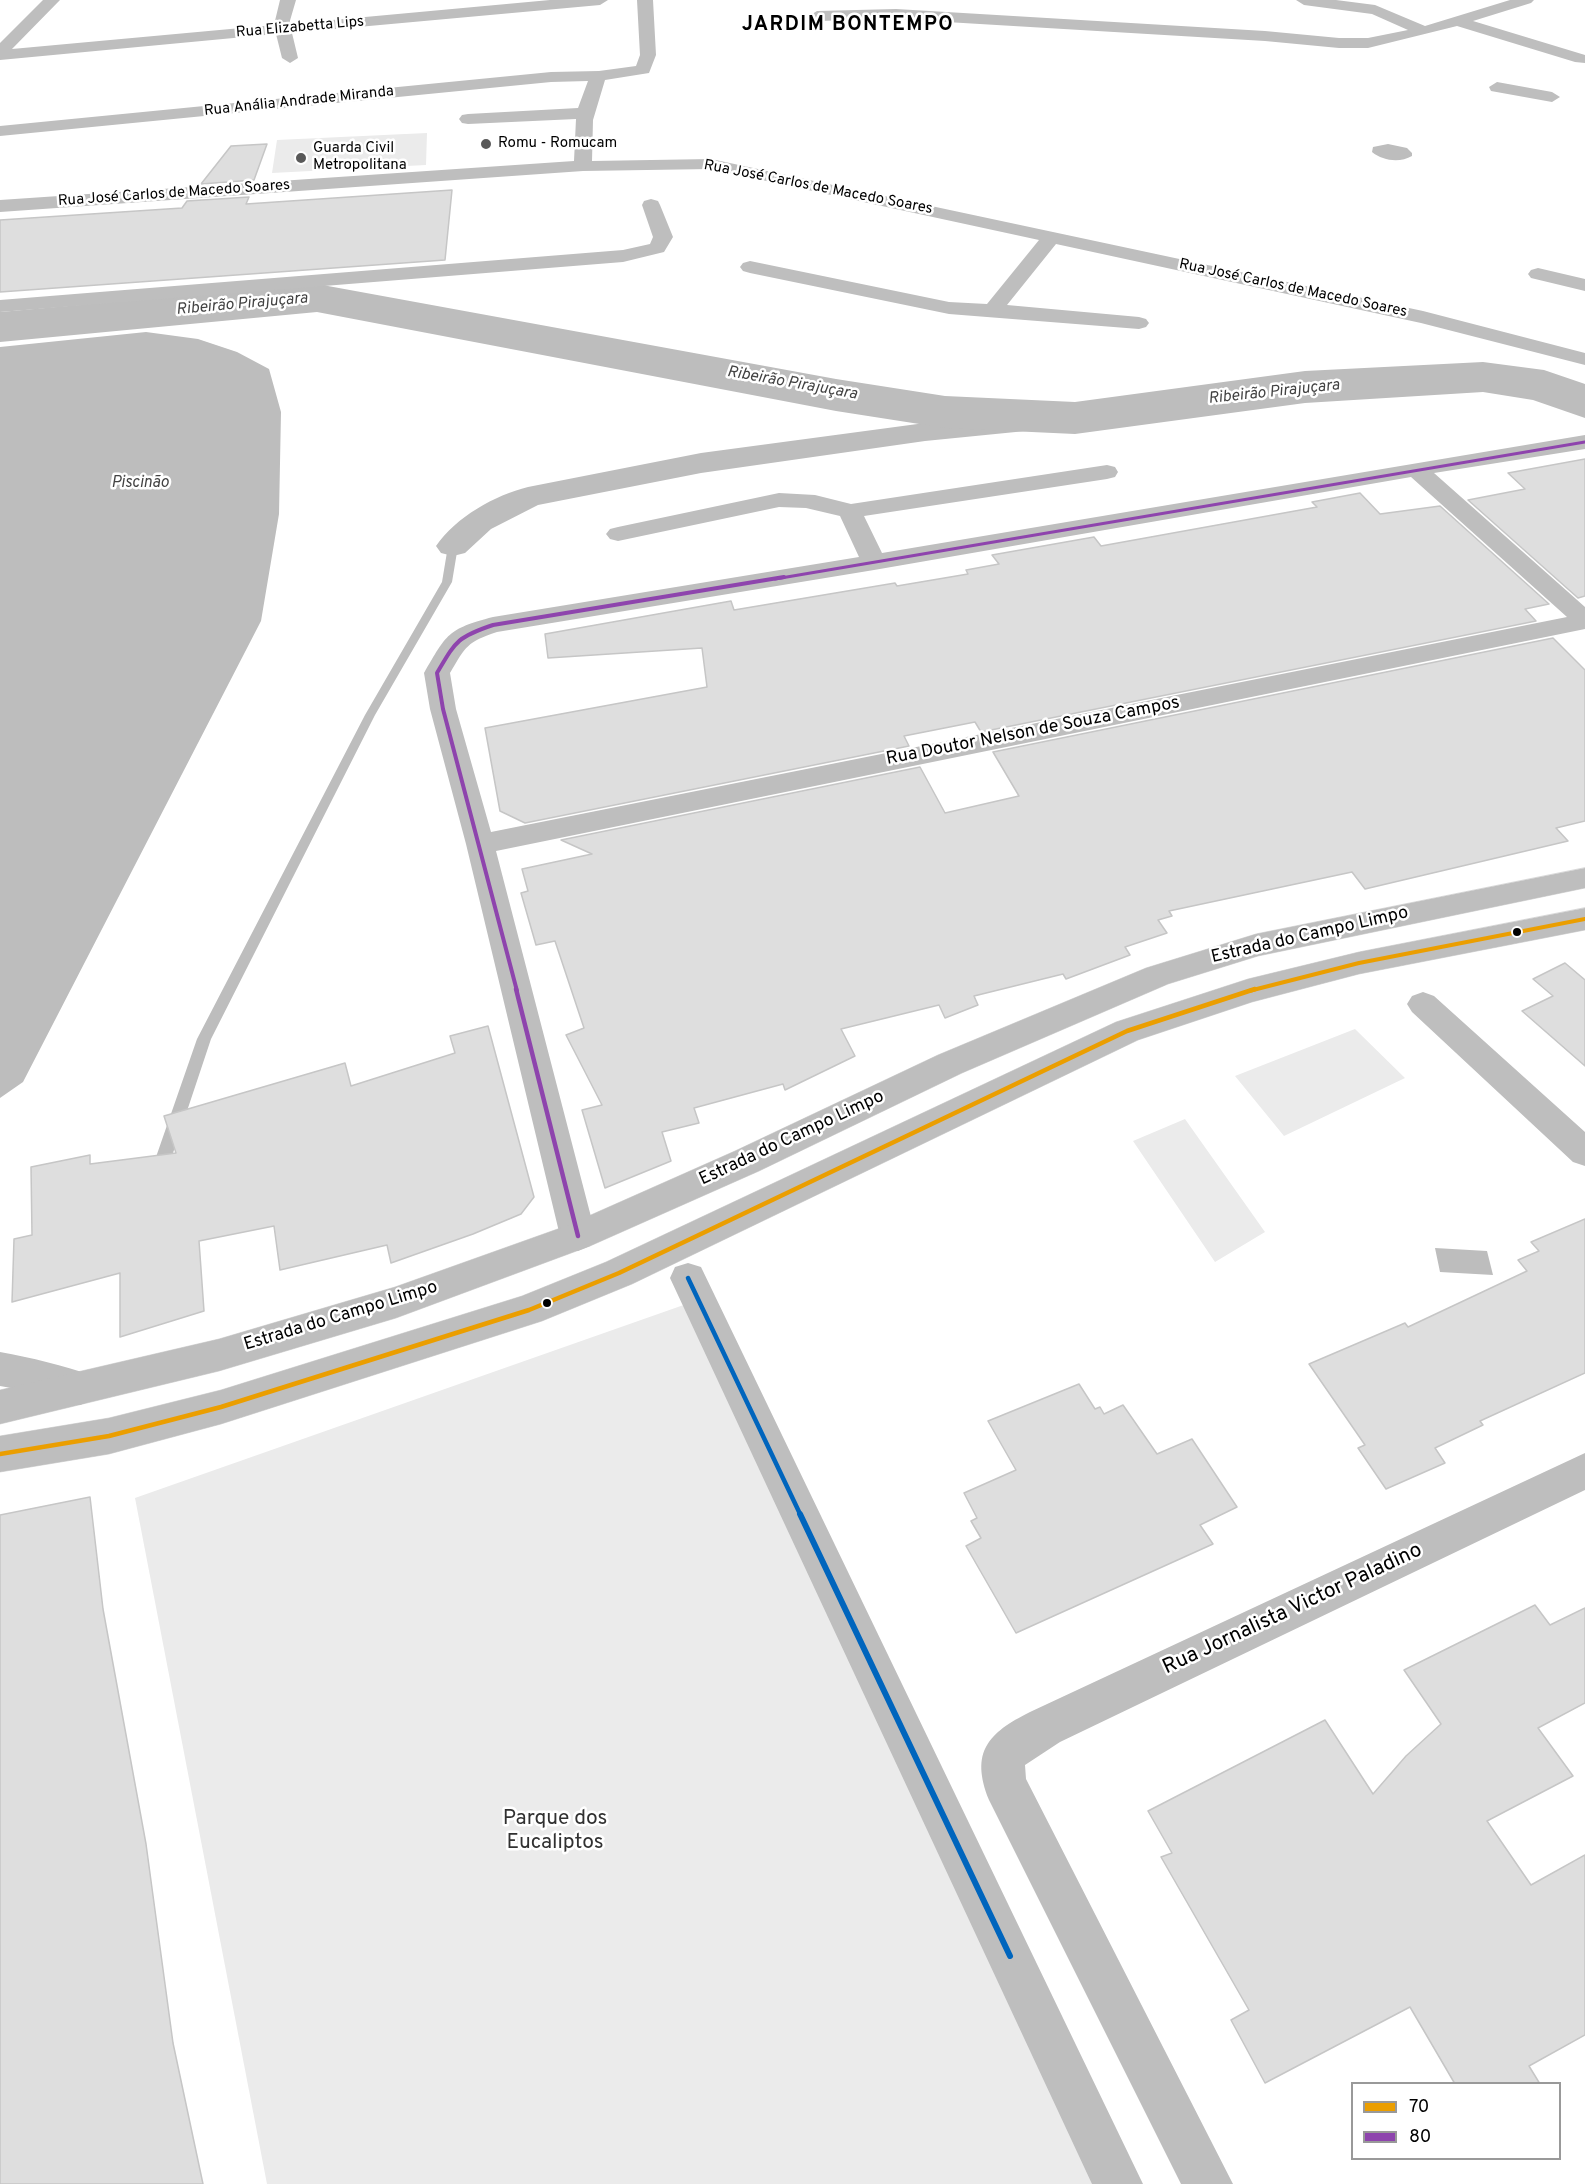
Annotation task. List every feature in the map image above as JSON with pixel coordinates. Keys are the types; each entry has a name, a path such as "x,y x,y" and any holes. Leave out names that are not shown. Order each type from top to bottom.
{"street":[{"path":"0,53 52,0"},
{"path":"288,0 280,22 290,58"},
{"name":"Rua Elizabetta Lips","path":"0,53 281,30 600,0"},
{"name":"Rua Anália Andrade Miranda","path":"0,130 551,77 599,76 643,70 648,55 645,0"},
{"path":"1304,0 1375,10 1424,31"},
{"path":"817,16 896,14 1368,43 1424,31 1526,0"},
{"path":"1457,21 1581,59"},
{"path":"1075,45 1076,25"},
{"path":"1120,28 1122,47"},
{"path":"1167,30 1172,51"},
{"path":"1213,33 1215,54"},
{"path":"1262,36 1262,55"},
{"path":"1311,40 1313,58"},
{"path":"583,166 582,134 587,99 599,76"},
{"path":"1497,87 1552,97"},
{"path":"468,119 585,113"},
{"name":"Rua José Carlos de Macedo Soares","path":"0,206 583,166 711,164 1423,317 1585,359"},
{"path":"0,306 622,256 657,248 663,237 651,205"},
{"path":"992,310 1053,237"},
{"path":"750,267 949,308 1139,323"},
{"path":"1538,274 1585,285"},
{"path":"578,1236 480,844 443,709 437,673 456,641 468,633 493,625 874,563 1415,469 1585,442"},
{"path":"1415,469 1585,621"},
{"path":"618,534 779,501 811,501 849,511 1107,472"},
{"path":"849,511 874,563"},
{"name":"Rua Doutor Nelson de Souza Campos","path":"480,844 1585,621"},
{"name":"Estrada do Campo Limpo","path":"0,1407 219,1355 385,1305 578,1236 747,1161 950,1064 1156,976 1256,945 1384,917 1585,878"},
{"name":"Estrada do Campo Limpo","path":"0,1455 109,1436 221,1407 529,1310 629,1269 1021,1080 1138,1028 1248,991 1359,963 1585,920"},
{"path":"1423,1004 1585,1152"},
{"path":"688,1278 1118,2184"},
{"path":"0,1369 39,1376 80,1388"},
{"name":"Rua Jornalista Victor Paladino","path":"1208,2184 1005,1784 1002,1767 1005,1754 1024,1738 1074,1713 1585,1471"}],"green space":[{"path":"427,133 426,165 272,173 277,140"},
{"path":"1355,1029 1405,1078 1284,1136 1235,1076"},
{"path":"1185,1119 1265,1232 1215,1262 1133,1141"},
{"name":"Parque dos Eucaliptos","path":"695,1301 1103,2184 267,2184 135,1498"}],"water":[{"path":"1388,144 1407,148 1412,156 1402,160 1392,160 1372,152 1373,147"},
{"name":"Piscinão","path":"146,332 198,339 237,352 269,369 281,412 279,514 261,621 23,1082 0,1098 0,347"},
{"path":"1435,1248 1487,1251 1493,1275 1440,1272"}],"building":[{"path":"267,144 254,180 201,184 231,146"},
{"path":"452,190 445,260 0,292 0,220 182,208 187,201 249,197 246,204"},
{"path":"1585,459 1585,596 1578,598 1468,500 1525,489 1508,473"},
{"path":"1360,493 1380,514 1440,506 1549,604 1525,609 1536,621 981,732 975,722 904,736 909,746 525,823 500,811 485,728 707,687 702,648 548,658 545,634 731,601 734,610 895,583 897,586 968,574 966,570 999,564 992,555 1094,537 1101,546 1317,507 1312,502"},
{"path":"1553,638 1585,670 1585,821 1556,828 1568,841 1365,889 1352,872 1169,911 1172,916 1158,920 1167,933 1125,947 1130,955 1066,979 1063,974 974,996 978,1005 945,1018 939,1005 841,1029 855,1056 785,1090 783,1084 694,1108 699,1123 662,1132 671,1161 605,1188 582,1110 602,1105 566,1035 584,1028 555,941 536,945 521,893 528,891 522,869 592,854 561,840 920,767 945,813 1019,796 993,752"},
{"path":"1565,963 1585,980 1585,1066 1522,1011 1553,996 1533,979"},
{"path":"488,1026 534,1197 521,1214 391,1263 387,1245 280,1270 274,1226 199,1241 204,1311 120,1337 120,1273 12,1302 14,1239 32,1235 31,1167 90,1155 90,1164 176,1153 164,1116 345,1063 351,1086 455,1053 450,1036"},
{"path":"1585,1219 1585,1373 1480,1421 1483,1425 1435,1448 1445,1463 1386,1489 1358,1448 1365,1445 1309,1364 1405,1323 1408,1327 1527,1271 1518,1260 1539,1251 1531,1242"},
{"path":"1079,1384 1095,1409 1100,1407 1104,1414 1123,1405 1157,1454 1192,1439 1237,1507 1200,1525 1213,1544 1016,1633 966,1546 981,1538 971,1521 977,1518 964,1493 1016,1470 988,1421"},
{"path":"90,1497 103,1609 146,1844 173,2043 203,2184 0,2184 0,1515"},
{"path":"1535,1605 1550,1625 1585,1608 1585,1703 1538,1728 1573,1776 1487,1821 1531,1885 1585,1855 1585,2035 1529,2066 1539,2082 1454,2082 1410,2007 1265,2083 1231,2020 1249,2010 1161,1857 1172,1853 1148,1811 1325,1720 1373,1794 1406,1756 1441,1724 1404,1670"}],"waterway":[{"name":"Ribeirão Pirajuçara","path":"0,327 317,298 836,395 945,412 1075,418 1305,387 1483,377 1544,386 1585,402"},
{"path":"453,546 479,522 528,497 701,463 925,432 1075,418"},
{"path":"160,1171 204,1039 370,715 447,582 453,546"}],"transit line":[{"name":"80","path":"578,1236 480,844 443,709 437,673 456,641 468,633 493,625 1585,442"},
{"name":"70","path":"0,1454 109,1436 221,1407 529,1310 619,1273 1127,1031 1248,991 1359,963 1585,919"},
{"path":"688,1278 1010,1956"}],"place":[{"name":"Romu - Romucam","path":"486,144"},
{"name":"Guarda Civil Metropolitana","path":"301,158"}],"district":[{"name":"JARDIM BONTEMPO","path":"848,26"}]}
